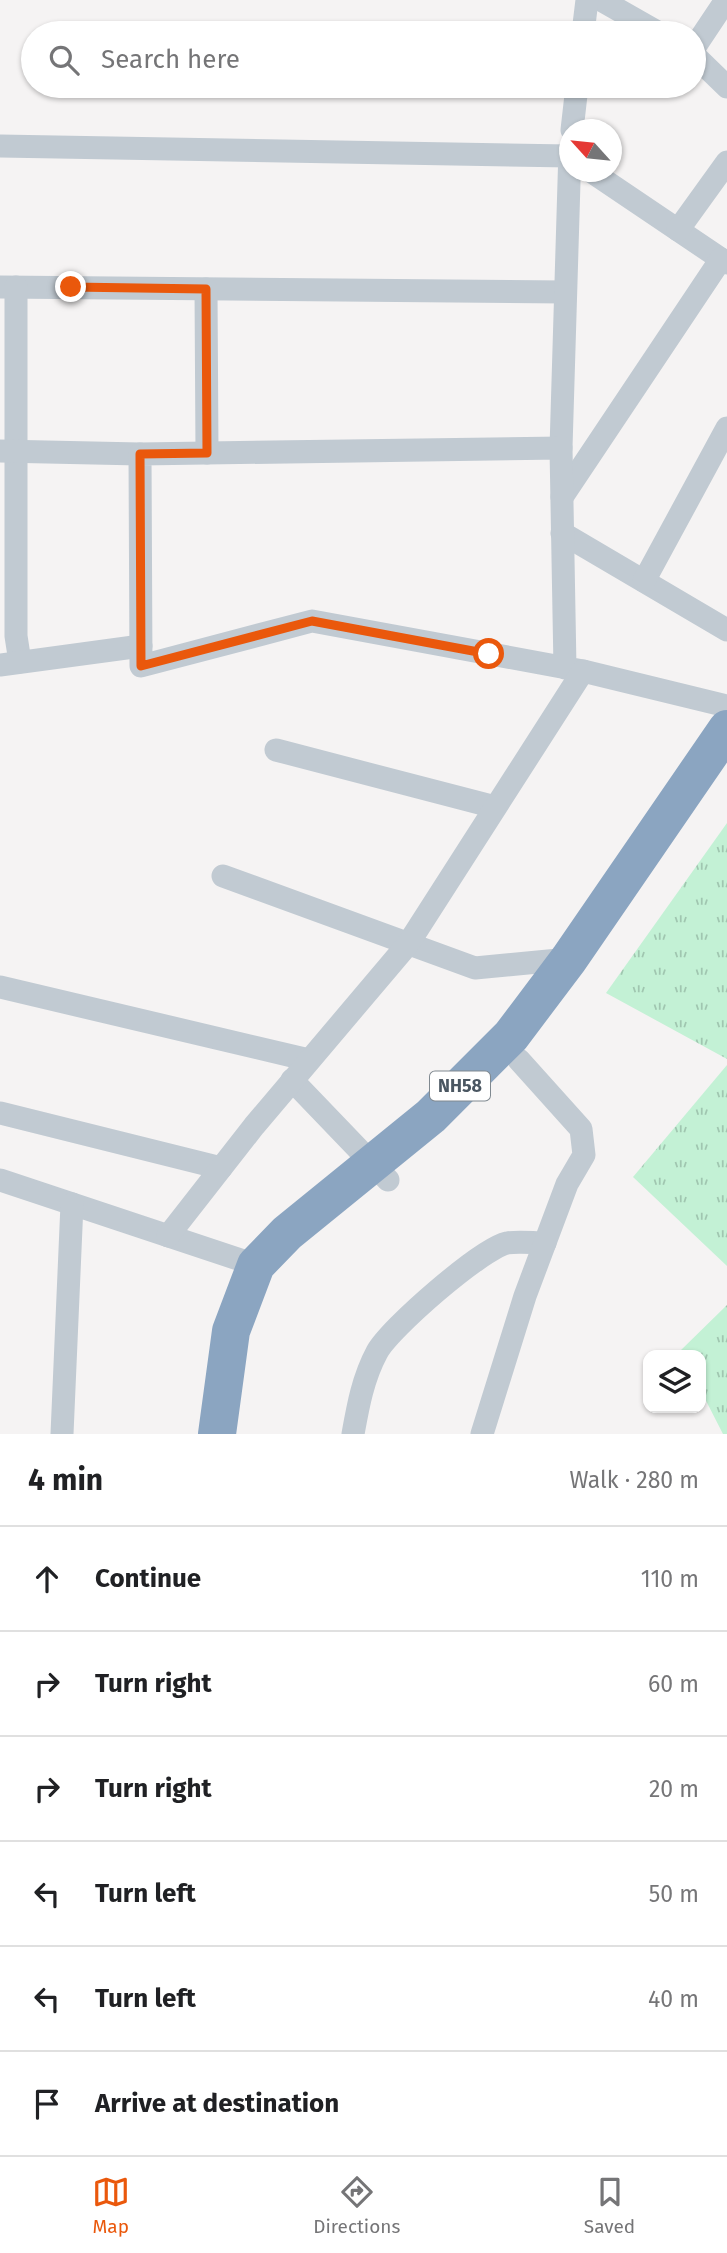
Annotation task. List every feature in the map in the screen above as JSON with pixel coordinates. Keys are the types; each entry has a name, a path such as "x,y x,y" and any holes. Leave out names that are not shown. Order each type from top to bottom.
{"highway":[{"name":"NH58","path":"240,1434 253,1336 275,1277 511,1035 569,959 727,729"},
{"name":"NH58","path":"217,1434 231,1331 256,1265 287,1233 381,1171 446,1133 519,1060 587,972 727,772"}],"street":[{"path":"584,21 587,0"},
{"path":"601,0 638,21"},
{"path":"706,30 726,0"},
{"path":"706,67 727,88"},
{"path":"573,119 576,98"},
{"path":"0,146 559,156"},
{"path":"678,230 727,162"},
{"path":"168,1236 292,1080 408,944 495,807 574,669 562,533 561,448 568,182"},
{"path":"562,497 724,261 607,182"},
{"path":"141,646 10,664 16,636 9,452 8,287 565,292"},
{"path":"206,289 207,453"},
{"path":"645,581 727,428"},
{"path":"9,452 140,454 561,448"},
{"path":"140,454 141,666 312,621 574,669 727,706"},
{"path":"562,533 727,630"},
{"path":"276,750 495,807"},
{"path":"223,876 475,968 569,959"},
{"path":"0,987 309,1060"},
{"path":"482,1434 545,1243 567,1184 584,1155 581,1129 519,1060"},
{"path":"292,1080 381,1171"},
{"path":"0,1113 220,1168"},
{"path":"0,1180 256,1265"},
{"path":"62,1434 72,1203"},
{"path":"353,1434 362,1389 377,1352 393,1329 484,1255 507,1243 545,1243"}],"green space":[{"path":"727,823 727,1059 606,993"},
{"path":"727,1065 727,1266 633,1177"},
{"path":"727,1305 727,1434 723,1434 706,1401 706,1350 681,1350"}],"route":[{"path":"71,287 206,289 207,453 140,454 141,666 312,621 489,654"}]}
